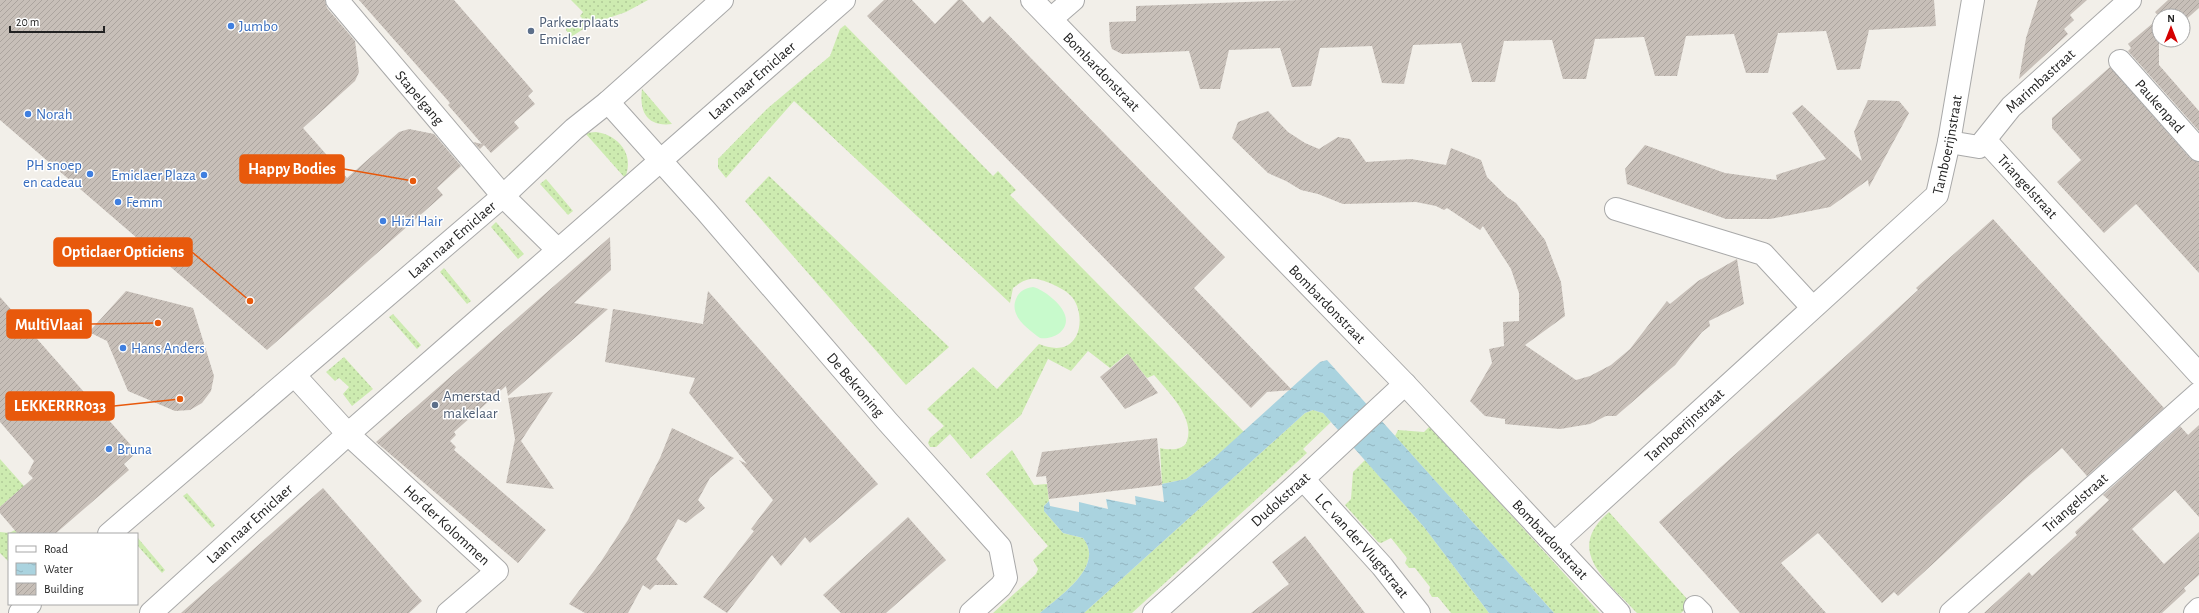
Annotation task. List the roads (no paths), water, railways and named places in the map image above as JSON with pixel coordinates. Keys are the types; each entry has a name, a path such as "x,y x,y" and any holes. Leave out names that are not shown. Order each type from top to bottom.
{"street":[{"name":"Stapelgang","path":"337,0 503,196 558,250"},
{"name":"Laan naar Emiclaer","path":"110,533 503,196 574,129 608,102 722,0"},
{"name":"Laan naar Emiclaer","path":"151,613 348,434 844,0"},
{"name":"Bombardonstraat","path":"1032,0 1405,384 1619,613"},
{"path":"1051,19 1073,0"},
{"name":"Tamboerijnstraat","path":"1555,543 1812,307 1937,195 1949,142 1973,0"},
{"name":"Marimbastraat","path":"1985,140 2011,107 2130,0"},
{"name":"Paukenpad","path":"2120,61 2199,150"},
{"path":"608,102 660,161"},
{"path":"1949,142 1979,147 1985,140"},
{"name":"Triangelstraat","path":"1985,140 2199,374"},
{"name":"De Bekroning","path":"660,161 887,421 1000,547 1006,578 1001,586 971,613"},
{"path":"1616,209 1763,254 1812,307"},
{"path":"295,376 348,434"},
{"name":"Dudokstraat","path":"1154,613 1303,480 1405,384"},
{"name":"Triangelstraat","path":"1951,613 2199,393"},
{"name":"Hof der Kolommen","path":"348,434 498,571 448,613"},
{"name":"L.C. van der Vlugtstraat","path":"1303,480 1382,566 1419,613"},
{"path":"20,613 29,605"},
{"path":"2195,613 2199,609"}],"water":[{"path":"1327,360 1554,613 1489,613 1424,527 1323,413 1313,410 1305,413 1084,613 1040,613 1068,590 1084,570 1089,559 1088,549 1083,538 1063,533 1044,511 1044,506 1049,501 1050,506 1079,512 1079,502 1108,509 1106,499 1136,505 1135,496 1164,502 1162,484 1186,479 1214,458 1320,362"}],"place":[{"name":"Jumbo","path":"231,26"},
{"name":"Parkeerplaats Emiclaer","path":"531,31"},
{"name":"Norah","path":"28,114"},
{"name":"PH snoep en cadeau","path":"90,174"},
{"name":"Emiclaer Plaza","path":"204,175"},
{"name":"Happy Bodies","path":"413,181"},
{"name":"Femm","path":"118,202"},
{"name":"Hizi Hair","path":"383,221"},
{"name":"Opticlaer Opticiens","path":"250,301"},
{"name":"MultiVlaai","path":"158,323"},
{"name":"Hans Anders","path":"123,348"},
{"name":"LEKKERRR033","path":"180,399"},
{"name":"Amerstad makelaar","path":"435,405"},
{"name":"Bruna","path":"109,449"}]}
